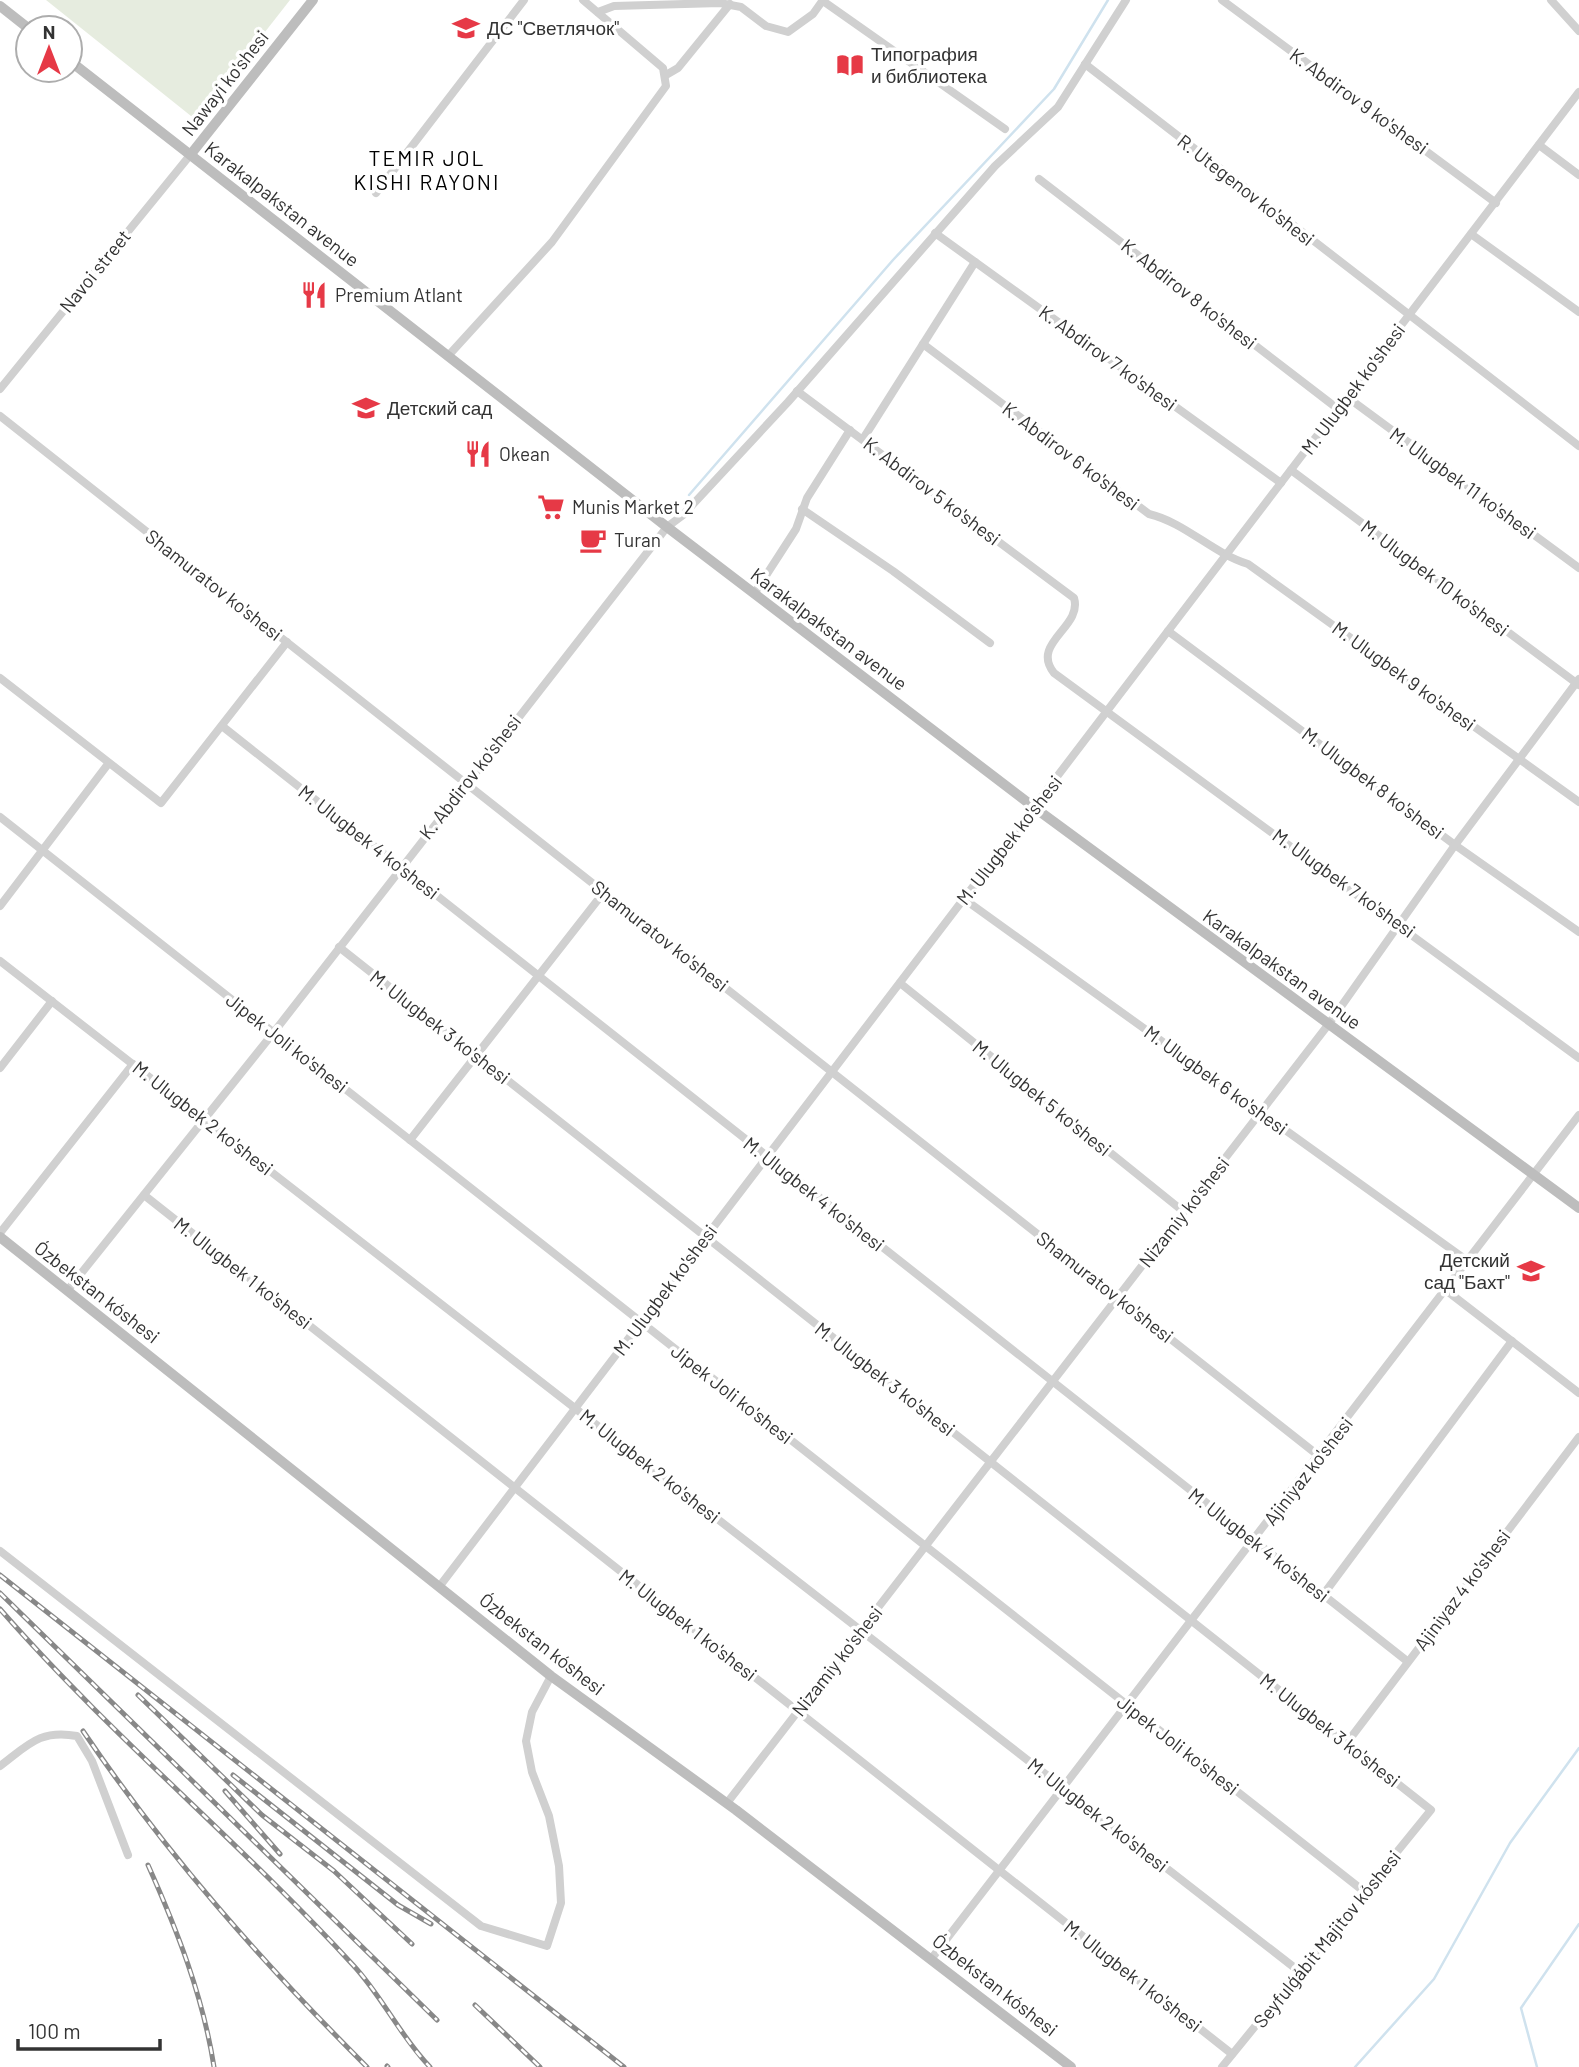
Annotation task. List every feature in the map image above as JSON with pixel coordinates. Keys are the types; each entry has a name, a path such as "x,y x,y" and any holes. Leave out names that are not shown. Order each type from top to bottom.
{"street":[{"name":"Nawayi ko'shesi","path":"191,154 313,0"},
{"path":"376,192 524,0"},
{"path":"448,356 552,242 666,86 663,68 583,0"},
{"path":"598,12 614,6 730,5 741,7 766,26 788,32 813,15 823,0 1005,129"},
{"name":"K. Abdirov ko'shesi","path":"68,1291 274,1032 465,783 667,527 683,515 797,391 995,166 1058,107 1126,0"},
{"name":"K. Abdirov 9 ko'shesi","path":"1222,0 1496,202"},
{"path":"1551,0 1579,31"},
{"path":"666,75 678,68 730,5"},
{"path":"0,6 14,17"},
{"name":"R. Utegenov ko'shesi","path":"1085,64 1579,446"},
{"name":"Karakalpakstan avenue","path":"84,72 667,527 1035,808 1579,1208"},
{"name":"M. Ulugbek ko'shesi","path":"439,1587 1579,92"},
{"path":"1539,145 1579,175"},
{"name":"Navoi street","path":"0,388 191,154"},
{"name":"K. Abdirov 8 ko'shesi","path":"1039,179 1338,409"},
{"name":"K. Abdirov 7 ko'shesi","path":"935,233 1281,484"},
{"path":"1471,234 1579,312"},
{"path":"863,439 975,262"},
{"name":"K. Abdirov 6 ko'shesi","path":"923,344 1149,514 1171,519 1225,557"},
{"name":"K. Abdirov 5 ko'shesi","path":"797,391 1067,591"},
{"name":"M. Ulugbek 11 ko'shesi","path":"1347,397 1579,568"},
{"name":"Shamuratov ko'shesi","path":"0,416 1319,1456"},
{"path":"754,594 796,529 802,509 850,430"},
{"name":"M. Ulugbek 10 ko'shesi","path":"1291,470 1578,682"},
{"path":"802,509 893,570 990,643"},
{"name":"M. Ulugbek 9 ko'shesi","path":"1225,557 1248,564 1579,802"},
{"name":"M. Ulugbek 7 ko'shesi","path":"1067,591 1074,598 1075,610 1048,649 1049,666 1107,712 1399,923 1579,1058"},
{"name":"M. Ulugbek 8 ko'shesi","path":"1168,631 1455,845 1579,932"},
{"path":"0,678 108,764 162,803 287,642"},
{"name":"Nizamiy ko'shesi","path":"727,1803 1328,1025 1455,845 1578,682"},
{"name":"M. Ulugbek 4 ko'shesi","path":"222,726 1407,1661"},
{"path":"0,906 108,764"},
{"name":"Jipek Joli ko'shesi","path":"0,817 1366,1893"},
{"path":"410,1140 604,892"},
{"name":"M. Ulugbek 6 ko'shesi","path":"964,899 1469,1262"},
{"name":"M. Ulugbek 3 ko'shesi","path":"339,947 1430,1810"},
{"name":"M. Ulugbek 2 ko'shesi","path":"0,961 1300,1972"},
{"name":"M. Ulugbek 5 ko'shesi","path":"900,983 1184,1212"},
{"path":"0,1068 52,1001"},
{"path":"0,1235 133,1064"},
{"name":"Ajiniyaz ko'shesi","path":"932,1958 1447,1291 1579,1115"},
{"name":"M. Ulugbek 1 ko'shesi","path":"144,1195 1232,2054"},
{"name":"Ózbekstan kóshesi","path":"0,1235 551,1676 727,1803 1071,2067"},
{"path":"1447,1291 1579,1393"},
{"path":"1323,1595 1512,1341"},
{"name":"Ajiniyaz 4 ko'shesi","path":"1346,1744 1579,1437"},
{"path":"0,1551 481,1926 547,1946 561,1903 559,1866 549,1816 531,1772 526,1741 531,1712 551,1676"},
{"path":"0,1766 44,1734 56,1732 76,1736 92,1760 128,1855"},
{"name":"Seyfulǵábit Majitov kóshesi","path":"1222,2067 1366,1893 1430,1810"}],"shaded area":[{"path":"46,0 290,0 196,120 84,30 84,14 64,14"}],"waterway":[{"path":"689,495 893,260 1054,89 1108,0"},
{"path":"1355,2067 1434,1979 1510,1843 1579,1748"},
{"path":"1537,2067 1521,2008 1579,1924"}],"railway":[{"path":"0,1575 624,2067"},
{"path":"0,1593 437,2020"},
{"path":"0,1609 130,1745 266,1875 353,1965 430,2067"},
{"path":"138,1695 262,1815 334,1871 412,1944"},
{"path":"83,1731 148,1821 217,1906 290,1988 367,2067"},
{"path":"233,1775 398,1905 431,1924"},
{"path":"225,1791 280,1854"},
{"path":"148,1865 188,1964 214,2067"},
{"path":"475,2005 540,2067"}],"place":[{"name":"ДС \"Светлячок\"","path":"466,28"},
{"name":"Типография и библиотека","path":"850,65"},
{"name":"Premium Atlant","path":"314,295"},
{"name":"Детский сад","path":"366,408"},
{"name":"Okean","path":"478,454"},
{"name":"Munis Market 2","path":"551,507"},
{"name":"Turan","path":"593,540"},
{"name":"Детский сад \"Бахт\"","path":"1531,1271"}],"district":[{"name":"TEMIR JOL KISHI RAYONI","path":"427,171"}]}
